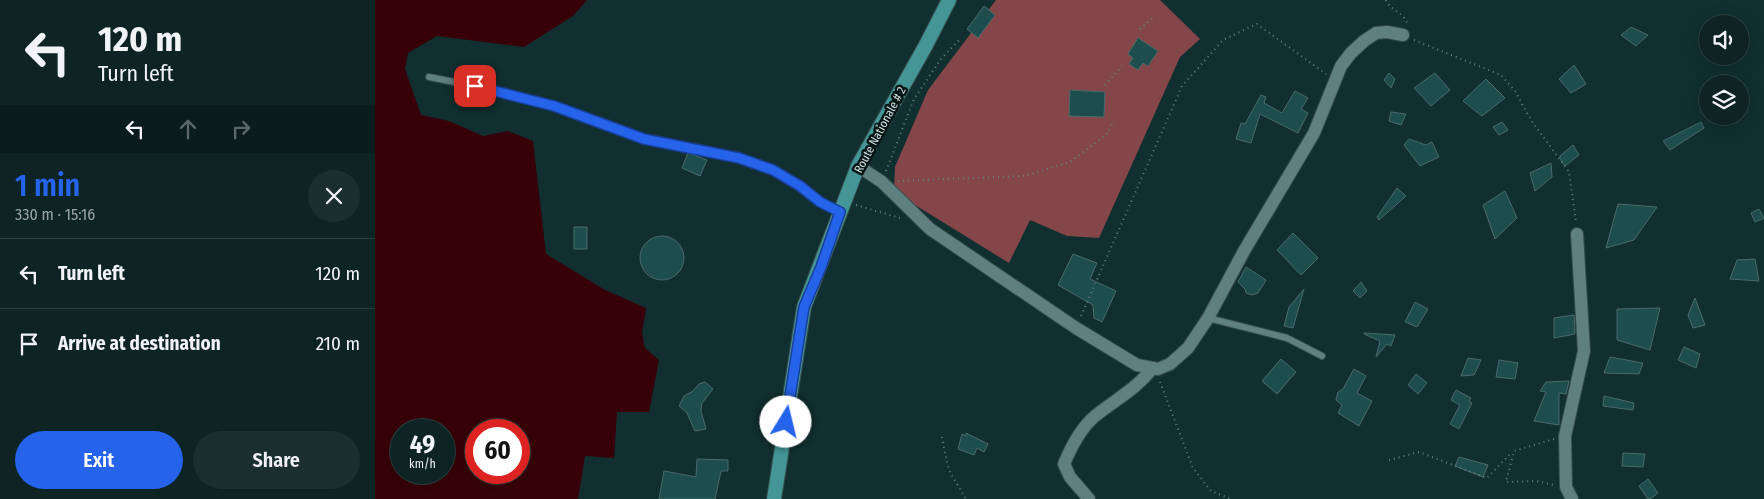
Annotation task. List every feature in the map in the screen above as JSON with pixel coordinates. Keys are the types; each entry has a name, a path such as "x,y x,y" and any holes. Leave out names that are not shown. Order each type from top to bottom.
{"main road":[{"name":"Route Nationale # 2","path":"775,499 804,307 821,267 858,166 949,0"}],"street":[{"path":"1089,499 1070,477 1064,464 1072,446 1094,417 1135,387 1155,369 1170,364 1188,348 1208,318 1243,251 1314,133 1341,66 1351,53 1364,40 1376,33 1387,32 1403,35"},
{"path":"858,166 882,182 930,229 1076,328 1137,365 1155,369"},
{"path":"1569,493 1565,436 1584,351 1577,234"}],"lane":[{"path":"429,77 490,89 554,106 644,139 739,158 773,170 800,186 820,202 842,207"},
{"path":"1208,318 1287,338 1322,356"}],"path":[{"path":"1386,0 1389,6 1404,16 1408,25 1403,35 1501,75 1515,91 1531,120 1569,172 1577,234"},
{"path":"1140,29 1154,17"},
{"path":"1076,328 1182,86 1223,40 1257,24 1335,80"},
{"path":"961,38 941,59 914,99 882,182 1024,176 1070,162 1106,135 1114,121"},
{"path":"1105,85 1122,66"},
{"path":"842,207 886,213 904,219"},
{"path":"1155,369 1193,468 1211,491 1231,499"},
{"path":"1389,460 1419,452 1487,478 1514,451 1565,436"},
{"path":"942,437 947,463 966,499"},
{"path":"1514,451 1506,482 1535,481 1569,493"}],"shaded area":[{"path":"375,0 587,0 573,16 524,47 437,36 408,53 405,69 421,115 449,121 483,136 508,131 533,141 546,254 605,290 646,308 642,333 645,348 659,360 649,412 617,412 614,458 585,456 578,499 375,499"},
{"path":"996,0 1160,0 1200,39 1180,57 1099,238 1067,236 1030,220 1009,263 894,192 895,167 928,90"}],"building":[{"path":"984,6 995,15 978,38 967,29"},
{"path":"1631,27 1648,35 1636,46 1621,35"},
{"path":"1138,38 1158,51 1148,66 1143,63 1138,70 1129,64 1133,58 1128,54"},
{"path":"1574,65 1586,84 1571,93 1559,79"},
{"path":"1389,73 1395,79 1391,88 1384,80"},
{"path":"1435,73 1450,90 1431,106 1414,88"},
{"path":"1486,79 1505,98 1482,116 1463,101"},
{"path":"1070,90 1105,92 1104,117 1069,116"},
{"path":"1295,91 1308,98 1301,109 1308,113 1298,133 1260,114 1251,143 1236,139 1241,123 1245,124 1261,95 1266,97 1264,103 1282,113"},
{"path":"1391,112 1406,114 1401,125 1389,121"},
{"path":"1502,122 1508,130 1499,135 1493,127"},
{"path":"1699,123 1704,128 1670,150 1663,141"},
{"path":"1409,139 1426,145 1432,142 1439,157 1420,166 1404,145"},
{"path":"1573,145 1579,155 1565,166 1560,156"},
{"path":"688,153 707,160 700,176 682,168"},
{"path":"1551,163 1552,177 1535,191 1530,173"},
{"path":"1397,188 1406,196 1379,220 1377,217"},
{"path":"1505,191 1517,218 1495,239 1483,205"},
{"path":"1618,204 1657,207 1634,240 1606,248"},
{"path":"1759,209 1764,218 1755,222 1751,213"},
{"path":"574,227 587,227 587,249 574,249"},
{"path":"1293,233 1318,258 1301,275 1277,250"},
{"path":"666,236 678,242 683,249 683,267 678,274 671,279 658,280 646,274 641,267 640,254 646,242 653,237"},
{"path":"1073,254 1097,263 1090,279 1116,291 1102,322 1094,318 1093,305 1058,285"},
{"path":"1755,259 1759,281 1730,279 1737,260"},
{"path":"1246,267 1266,280 1258,293 1252,295 1246,293 1245,289 1238,282"},
{"path":"1361,282 1367,291 1360,298 1353,291"},
{"path":"1304,289 1293,328 1284,326 1289,307"},
{"path":"1695,298 1705,325 1693,328 1688,315"},
{"path":"1415,302 1428,309 1417,327 1405,322"},
{"path":"1660,308 1650,350 1617,340 1617,309"},
{"path":"1574,315 1575,334 1554,338 1554,318"},
{"path":"1364,333 1395,335 1391,346 1387,344 1376,357 1380,341"},
{"path":"1684,347 1700,354 1696,368 1678,360"},
{"path":"1610,357 1643,363 1639,374 1604,373"},
{"path":"1468,358 1481,360 1474,375 1461,376"},
{"path":"1281,359 1296,372 1277,394 1262,381"},
{"path":"1499,360 1518,363 1515,379 1496,377"},
{"path":"1354,369 1366,376 1357,393 1372,401 1359,426 1338,413 1342,405 1336,400 1338,392 1343,389"},
{"path":"1416,374 1427,383 1418,394 1408,385"},
{"path":"1569,381 1566,394 1559,393 1559,425 1534,421 1546,392 1540,391 1546,382"},
{"path":"705,382 713,389 702,403 701,411 706,429 695,431 687,413 679,406 684,396 693,391 699,384"},
{"path":"1456,390 1471,398 1469,401 1472,403 1459,429 1450,424 1460,405 1451,400"},
{"path":"1604,396 1634,403 1633,410 1603,406"},
{"path":"966,433 988,444 984,452 977,448 974,455 958,449 962,434 966,436"},
{"path":"1623,453 1645,454 1643,467 1622,466"},
{"path":"1459,457 1488,465 1483,477 1455,466"},
{"path":"697,459 728,460 728,471 721,471 715,499 659,499 664,471 696,477"},
{"path":"1648,479 1658,493 1650,499 1648,499 1639,486"}],"route":[{"path":"475,86 554,106 644,139 739,158 773,170 800,186 820,202 840,212 821,267 804,307 786,422"}]}
